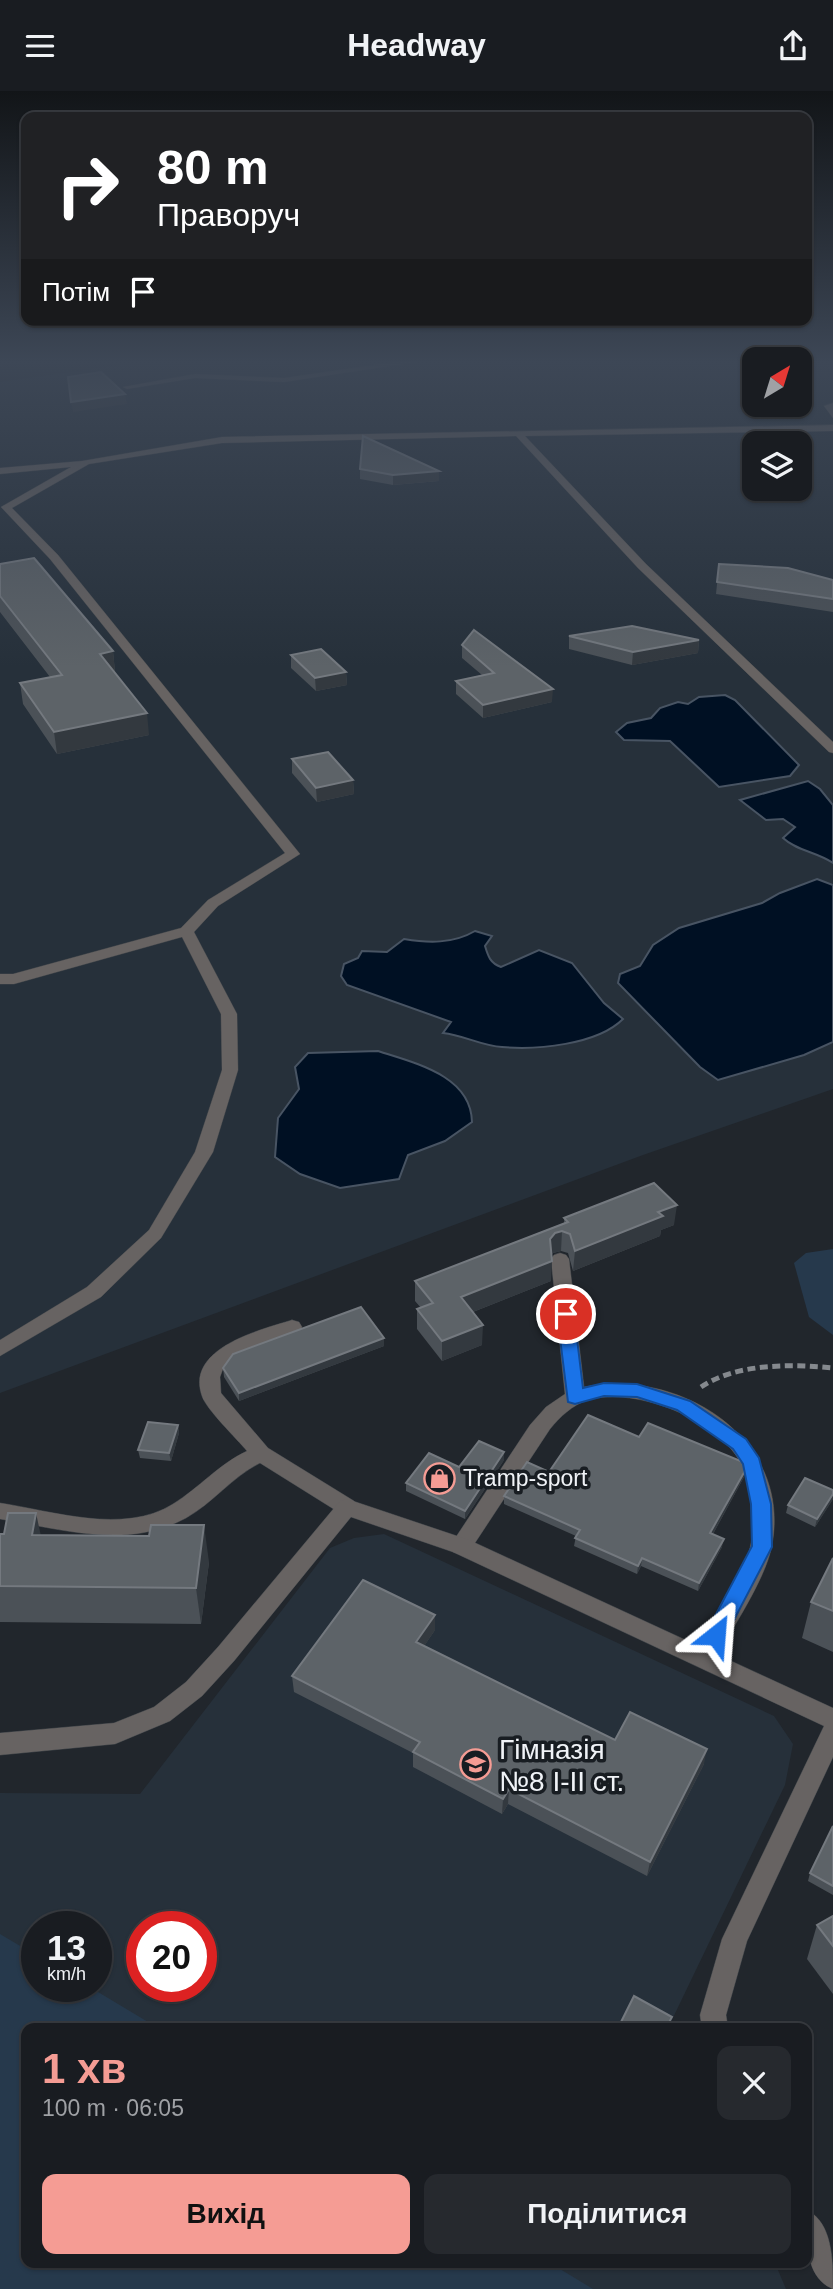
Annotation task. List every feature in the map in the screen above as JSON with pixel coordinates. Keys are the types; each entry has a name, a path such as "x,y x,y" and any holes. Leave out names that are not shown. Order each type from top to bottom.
{"street":[{"path":"0,471 86,462"},
{"path":"0,979 14,979 186,932 213,903 293,854 3,504 86,462"},
{"path":"545,462 642,566 833,749"},
{"path":"0,1349 94,1292 155,1234 204,1152 230,1070 229,1014 186,932"},
{"path":"560,1259 575,1397"},
{"path":"292,1327 230,1350 216,1361 210,1377 211,1395 261,1454 347,1507 461,1546 704,1657 833,1720"},
{"path":"461,1546 539,1429 559,1407 575,1397 604,1389 637,1390 683,1406 739,1444 752,1463 761,1504 762,1547 704,1657"},
{"path":"0,1511 120,1528 148,1526 179,1511 238,1463 261,1454"},
{"path":"0,1744 115,1733 162,1714 194,1689 226,1654 347,1507"},
{"path":"714,2023 713,2015 735,1940 833,1731"},
{"path":"812,2234 833,2274"}],"path":[{"path":"683,1406 706,1382 741,1371 819,1366 833,1369"}],"shaded area":[{"path":"0,462 742,462 742,501 812,501 812,462 833,462 833,1089 643,1155 0,1393"},
{"path":"725,695 735,700 799,765 790,776 719,787 670,741 624,740 616,732 627,723 651,718 660,708 678,702 688,704 699,697"},
{"path":"808,781 820,789 833,805 833,863 794,846 783,838 795,827 783,819 766,820 740,800"},
{"path":"817,879 833,885 833,1042 804,1055 718,1080 700,1067 618,983 620,974 640,966 653,945 679,928 762,903"},
{"path":"475,931 492,936 485,946 490,959 501,967 539,950 572,963 604,1003 623,1019 598,1035 566,1044 532,1048 495,1046 443,1033 451,1022 347,985 341,976 344,964 358,958 362,951 387,952 404,939 440,941"},
{"path":"378,1051 423,1066 451,1082 462,1093 469,1106 472,1122 445,1141 408,1155 399,1179 340,1188 300,1174 275,1157 278,1118 299,1089 295,1067 308,1053"},
{"path":"833,1249 833,1335 809,1317 794,1263 806,1253"},
{"name":"Гімназія №8 I-II ст.","path":"384,1534 774,1716 793,1744 785,1785 670,2023 21,2023 21,2268 777,2268 786,2289 0,2289 0,1793 140,1794 330,1548 354,1538"},
{"path":"0,1934 21,1946 21,2002 112,2000 150,2023 21,2023 21,2268 558,2268 593,2289 0,2289"}],"building":[{"path":"361,462 419,462 439,471 393,475 360,469"},
{"path":"34,558 113,651 100,654 147,713 54,732 20,683 62,675 0,596 0,564"},
{"path":"719,564 788,568 833,580 833,599 717,582"},
{"path":"632,626 699,640 633,652 569,636"},
{"path":"474,630 553,689 483,705 456,681 494,673 462,645"},
{"path":"321,649 346,672 315,678 291,655"},
{"path":"328,752 353,780 316,788 292,759"},
{"path":"654,1183 677,1205 658,1212 663,1216 575,1251 570,1234 562,1231 555,1233 550,1239 552,1261 461,1297 483,1325 442,1341 417,1309 433,1303 415,1281 568,1222 564,1218"},
{"path":"361,1307 384,1338 239,1393 223,1368 233,1354"},
{"path":"588,1415 639,1437 648,1423 743,1462 746,1469 710,1533 724,1539 699,1583 642,1558 638,1566 575,1538 580,1530 504,1496 527,1462 549,1472"},
{"path":"148,1422 178,1425 169,1453 138,1450"},
{"path":"479,1441 504,1452 465,1511 406,1483 429,1453 459,1467"},
{"path":"805,1478 833,1490 817,1519 788,1505"},
{"path":"8,1513 36,1513 32,1535 149,1536 151,1525 204,1525 196,1588 0,1586 0,1534 4,1534"},
{"path":"833,1558 833,1611 811,1602"},
{"path":"363,1580 435,1615 416,1642 615,1740 630,1712 707,1749 650,1862 509,1789 503,1799 413,1752 420,1742 292,1676"},
{"path":"833,1826 833,1886 810,1873"},
{"path":"833,1916 833,1946 817,1925"},
{"path":"634,1996 672,2017 669,2023 620,2023"}],"place":[{"name":"Tramp-sport","path":"440,1478"},
{"name":"Гімназія №8 I-II ст.","path":"476,1765"}],"route":[{"path":"566,1314 575,1397 604,1389 637,1390 683,1406 739,1444 752,1463 761,1504 762,1547 716,1635"}]}
